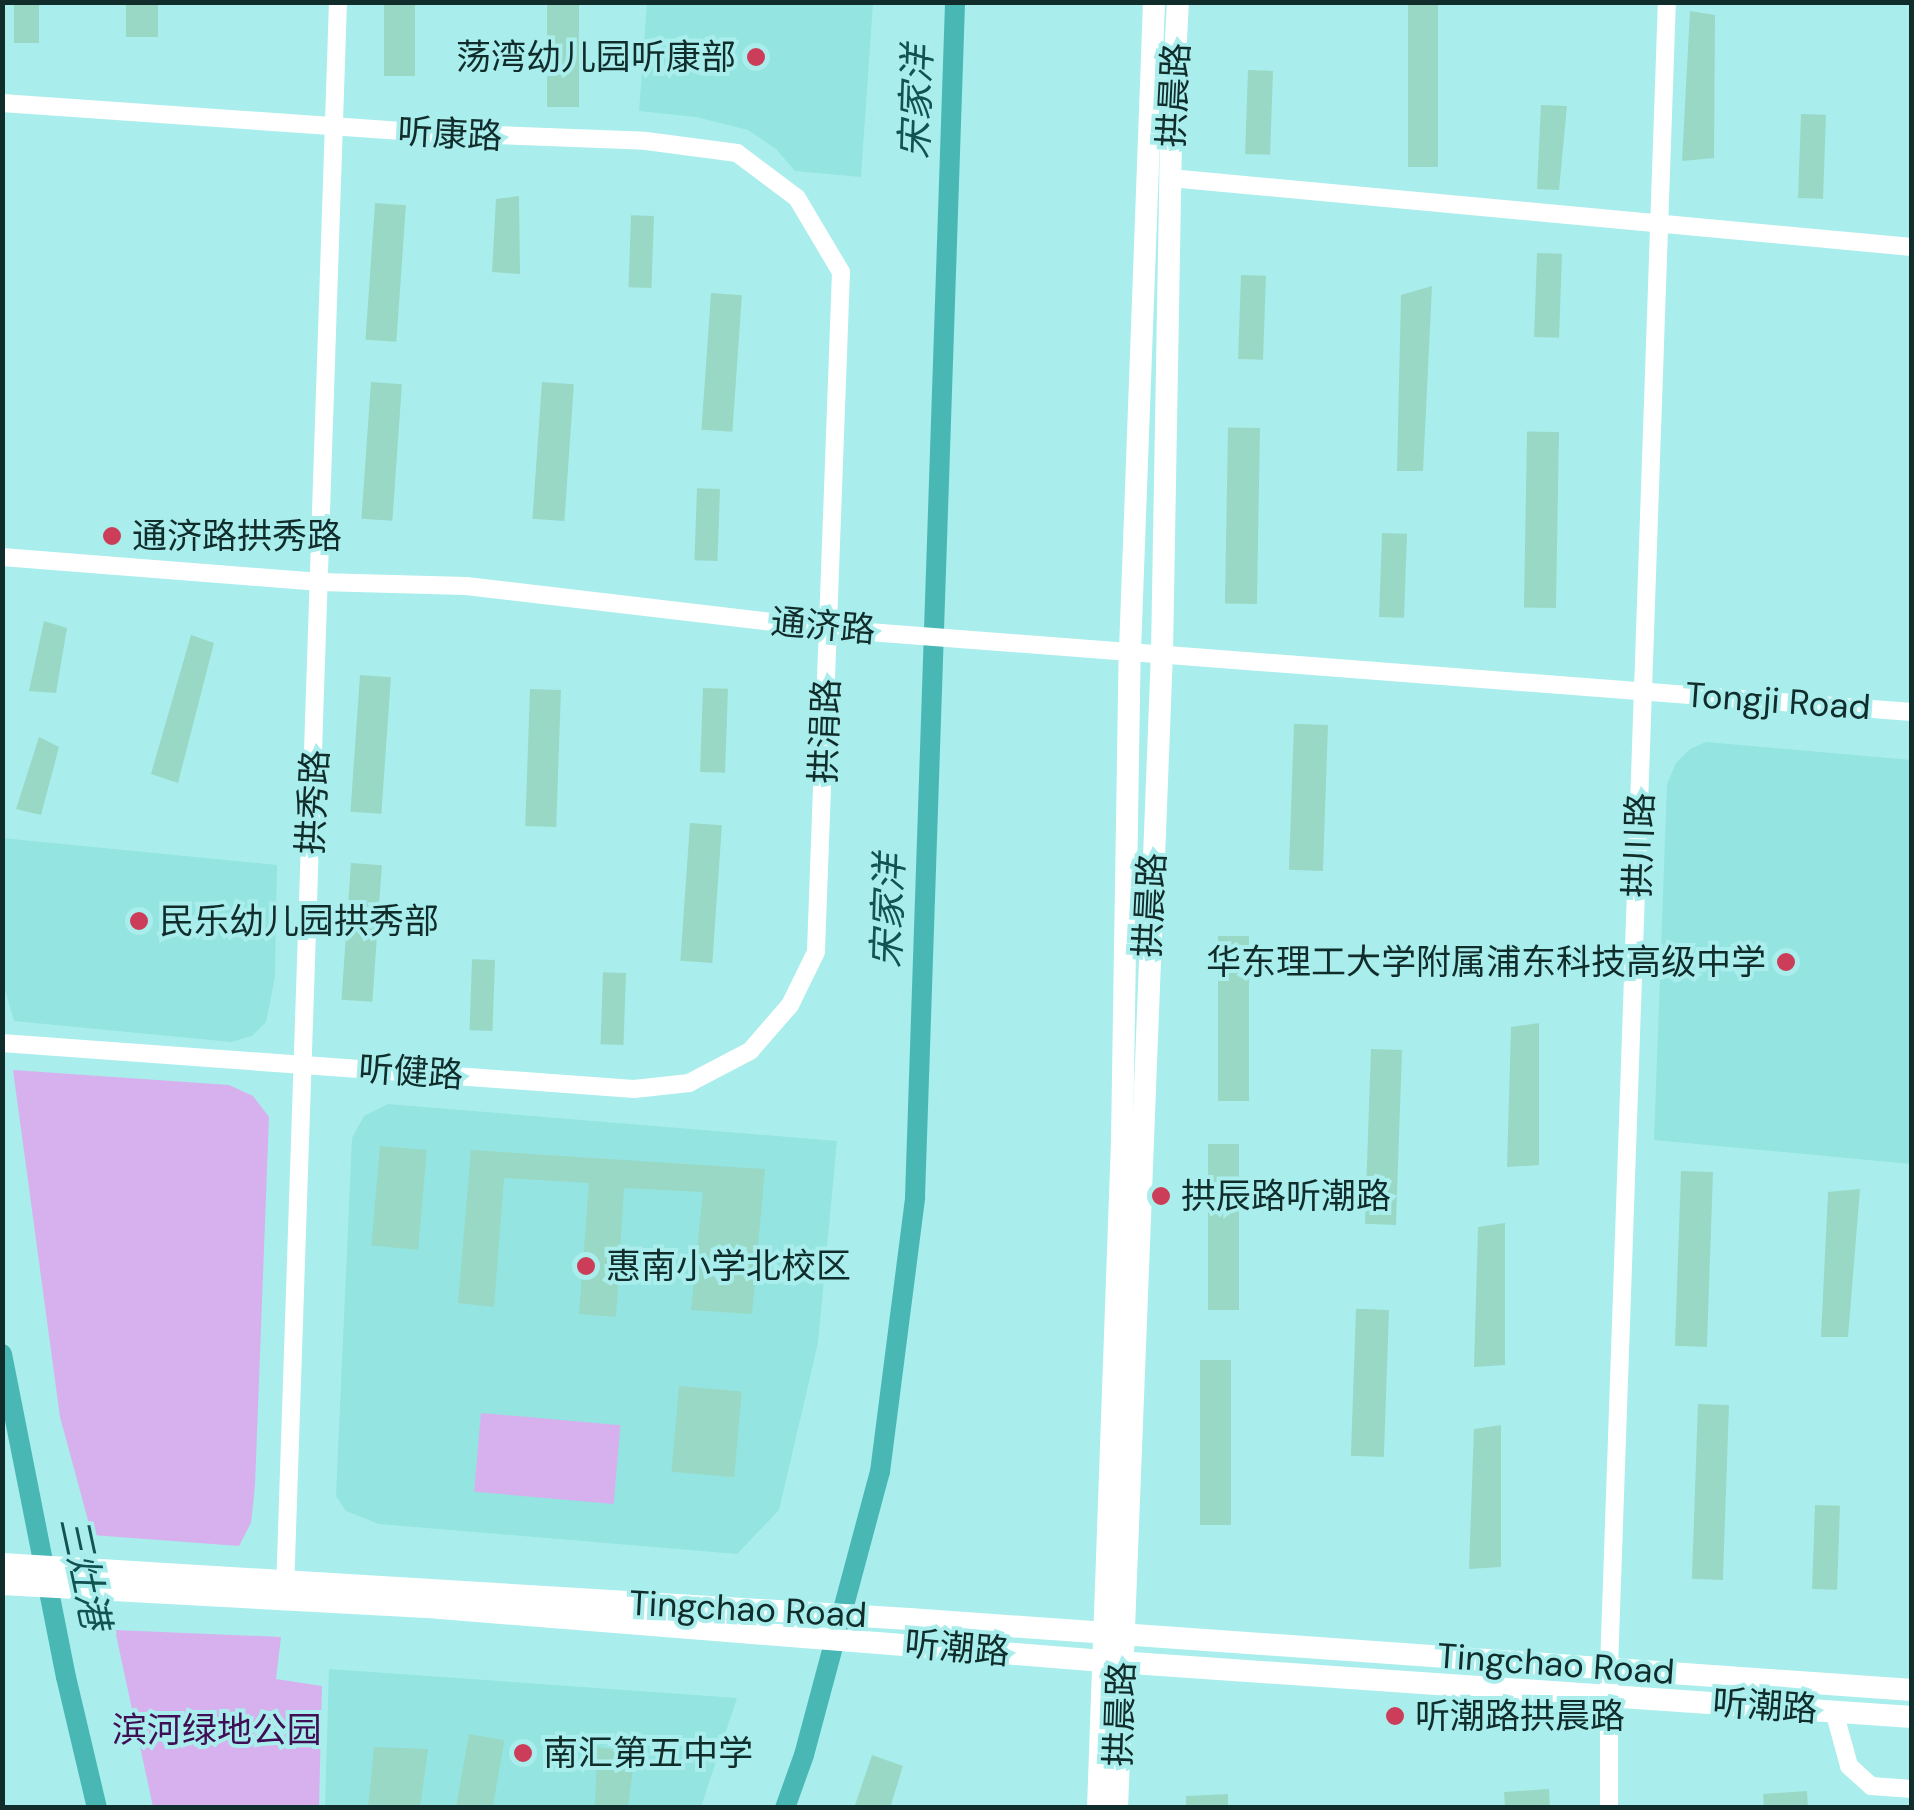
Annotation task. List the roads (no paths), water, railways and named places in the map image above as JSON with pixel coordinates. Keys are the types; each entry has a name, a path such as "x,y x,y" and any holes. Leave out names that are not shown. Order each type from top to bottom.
{"main road":[{"name":"拱晨路","path":"1114,1634 1130,652 1154,2"},
{"name":"拱晨路","path":"1098,1808 1114,1634 1162,653 1170,178 1178,2"},
{"path":"2,1564 97,1581"},
{"name":"听潮路","path":"2,1584 97,1581 284,1591 440,1608 1112,1662 1912,1717"},
{"name":"Tingchao Road","path":"284,1591 909,1619 1912,1690"},
{"name":"拱晨路","path":"1112,1662 1117,1808"}],"street":[{"name":"拱秀路","path":"284,1591 338,2"},
{"name":"拱川路","path":"1609,1808 1610,1668 1667,2"},
{"name":"听康路","path":"2,103 334,127 646,142 737,153 796,198 841,272"},
{"path":"1170,178 1912,247"},
{"name":"拱涓路","path":"790,1005 816,952 841,272"},
{"name":"通济路","path":"2,558 320,582 503,590 830,629 1645,691"},
{"name":"Tongji Road","path":"1645,691 1912,712"},
{"name":"听健路","path":"2,1043 634,1089 689,1083 750,1051 790,1005"},
{"path":"1834,1712 1850,1766 1872,1786 1912,1789"}],"waterway":[{"name":"宋家洋","path":"785,1808 804,1755 880,1472 915,1197 955,2"},
{"name":"三灶港","path":"2,1354 66,1677 97,1808"}],"place":[{"name":"荡湾幼儿园听康部","path":"756,57"},
{"name":"通济路拱秀路","path":"112,536"},
{"name":"民乐幼儿园拱秀部","path":"139,921"},
{"name":"华东理工大学附属浦东科技高级中学","path":"1786,962"},
{"name":"拱辰路听潮路","path":"1161,1196"},
{"name":"惠南小学北校区","path":"586,1266"},
{"name":"听潮路拱晨路","path":"1395,1716"},
{"name":"南汇第五中学","path":"523,1753"}],"park label":[{"name":"滨河绿地公园","path":"217,1730"}]}
